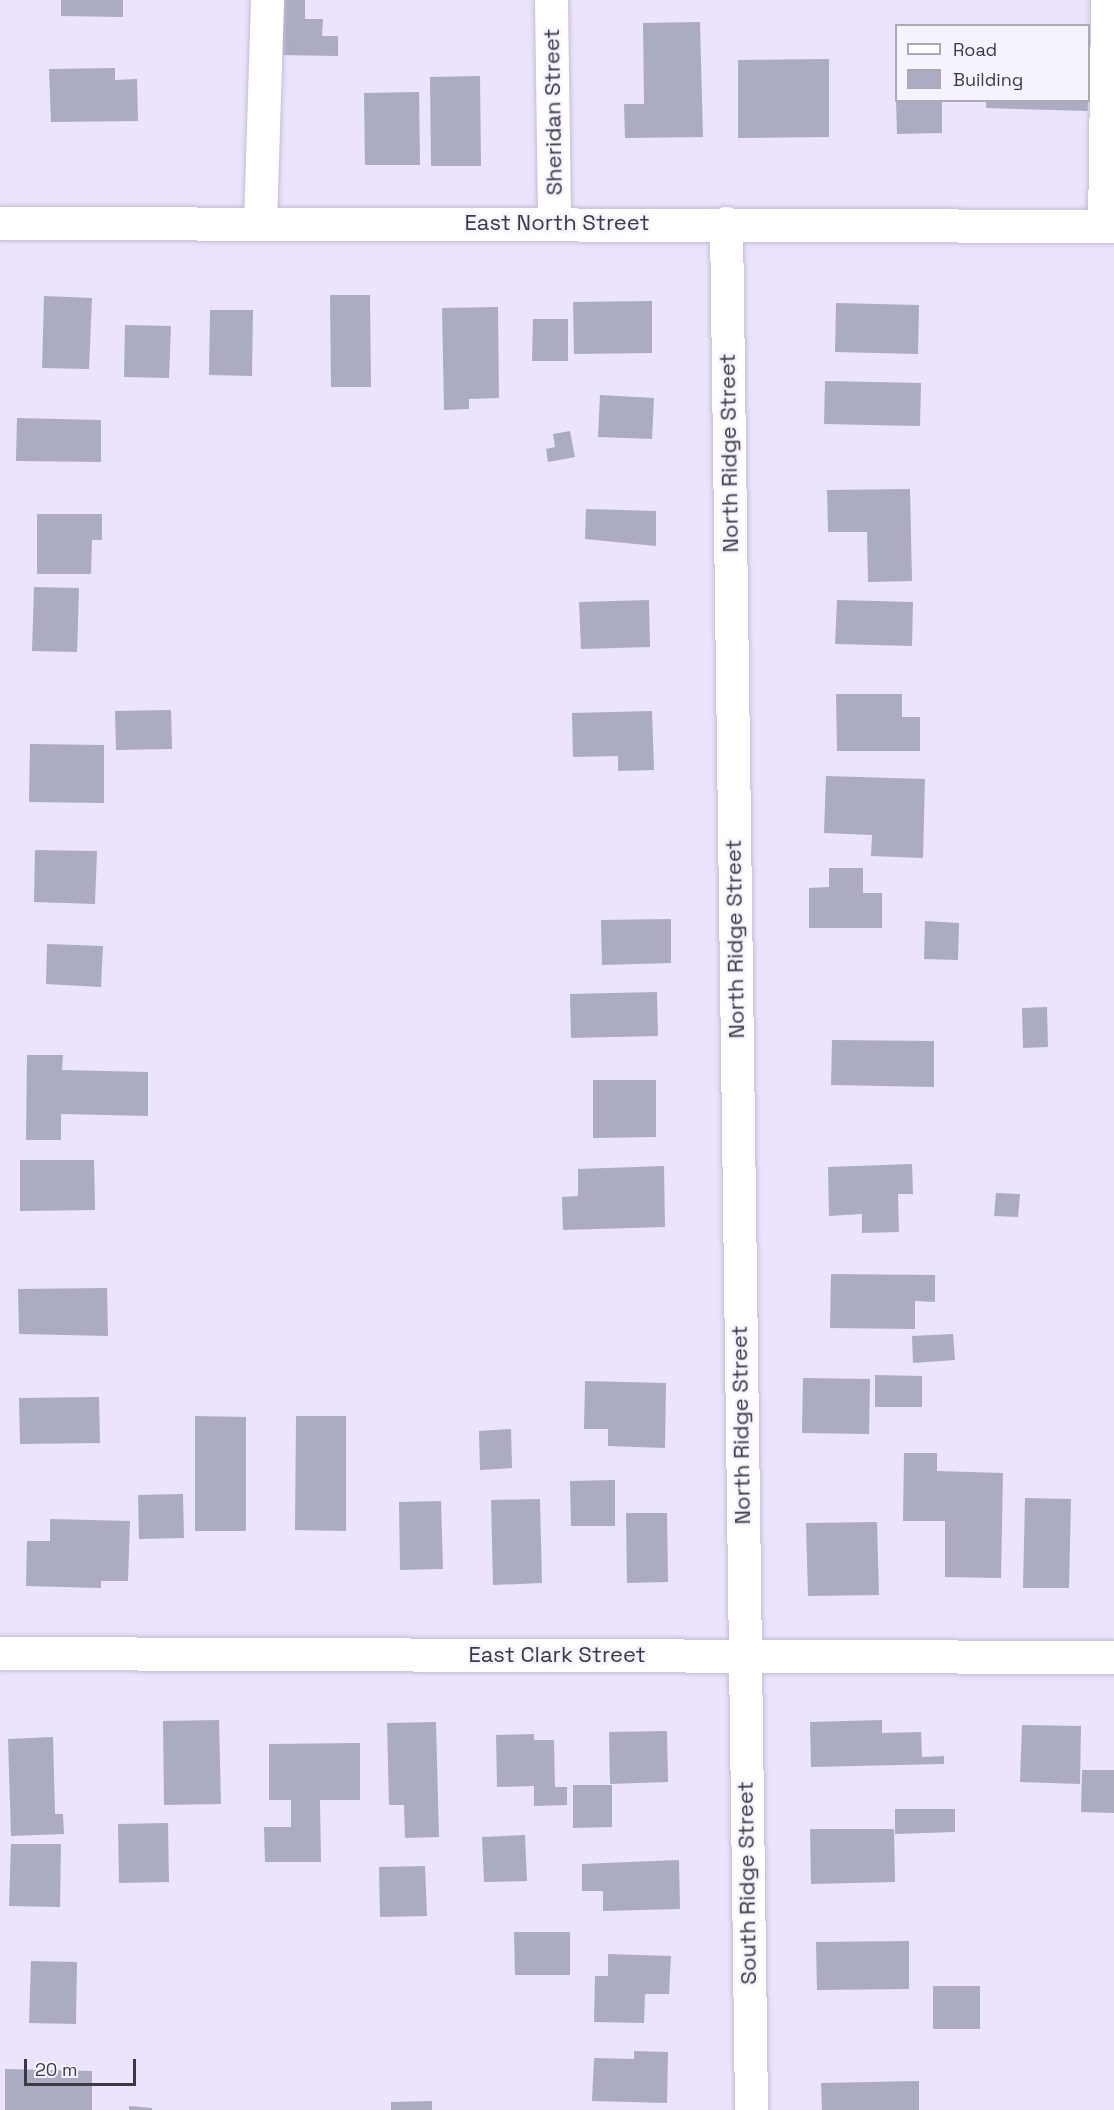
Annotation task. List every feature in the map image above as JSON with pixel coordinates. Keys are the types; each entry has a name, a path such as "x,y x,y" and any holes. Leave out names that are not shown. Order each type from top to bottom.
{"street":[{"path":"260,223 267,0"},
{"name":"Sheridan Street","path":"551,0 554,223"},
{"path":"1107,0 1109,226"},
{"name":"East North Street","path":"0,223 726,223 1109,226"},
{"name":"North Ridge Street","path":"726,223 743,1656"},
{"name":"East Clark Street","path":"0,1653 1114,1657"},
{"name":"South Ridge Street","path":"743,1656 751,2110"}],"building":[{"path":"61,0 123,0 123,17 61,16"},
{"path":"282,0 305,0 305,19 323,19 322,36 338,36 338,56 281,55"},
{"path":"700,22 703,137 625,138 624,104 644,104 643,23"},
{"path":"829,59 829,137 738,138 738,60"},
{"path":"115,68 115,80 137,79 138,121 51,122 49,69"},
{"path":"480,76 481,166 431,166 430,77"},
{"path":"419,92 420,165 365,165 364,93"},
{"path":"896,102 942,102 942,133 897,134"},
{"path":"986,102 1088,102 1088,111 986,108"},
{"path":"330,295 370,295 371,387 331,387"},
{"path":"44,296 92,298 89,369 42,368"},
{"path":"652,301 652,353 574,354 573,302"},
{"path":"836,303 919,305 918,354 835,352"},
{"path":"498,307 499,398 469,399 469,409 444,410 442,308"},
{"path":"210,310 253,310 252,376 209,375"},
{"path":"533,319 568,319 568,361 532,361"},
{"path":"125,325 171,326 169,378 124,377"},
{"path":"825,381 921,383 920,426 824,424"},
{"path":"600,395 654,398 652,439 598,437"},
{"path":"17,418 101,420 101,462 16,461"},
{"path":"570,431 575,457 548,462 546,449 555,447 553,434"},
{"path":"910,489 912,581 868,582 867,532 828,532 827,490"},
{"path":"586,509 656,511 656,546 585,539"},
{"path":"37,514 102,514 102,540 92,540 91,574 37,574"},
{"path":"34,587 79,588 77,652 32,651"},
{"path":"649,600 650,647 581,649 579,602"},
{"path":"837,600 913,602 912,646 835,644"},
{"path":"836,694 902,694 902,717 920,717 920,751 837,751"},
{"path":"171,710 172,749 116,750 115,711"},
{"path":"652,711 654,770 618,771 618,756 573,757 572,713"},
{"path":"30,744 104,745 104,803 29,802"},
{"path":"826,776 925,779 923,858 871,856 872,835 824,833"},
{"path":"35,850 97,851 95,904 34,902"},
{"path":"829,868 863,868 863,893 882,893 882,928 809,928 809,888 829,887"},
{"path":"671,919 671,963 602,965 601,920"},
{"path":"925,921 959,923 958,960 924,959"},
{"path":"47,944 103,946 101,987 46,984"},
{"path":"657,992 658,1036 571,1038 570,994"},
{"path":"1047,1007 1048,1047 1023,1048 1022,1008"},
{"path":"832,1040 934,1041 934,1087 831,1085"},
{"path":"27,1055 63,1055 62,1070 148,1072 148,1116 61,1114 61,1140 26,1140"},
{"path":"593,1080 656,1080 656,1137 593,1138"},
{"path":"20,1160 94,1160 95,1210 20,1211"},
{"path":"912,1164 913,1194 898,1194 899,1232 862,1233 862,1214 829,1216 828,1167"},
{"path":"664,1166 665,1227 563,1230 562,1197 578,1196 578,1169"},
{"path":"996,1193 1020,1194 1018,1217 994,1216"},
{"path":"831,1274 935,1275 935,1302 915,1301 915,1329 830,1328"},
{"path":"107,1288 108,1336 19,1334 18,1289"},
{"path":"953,1334 955,1360 913,1363 912,1336"},
{"path":"875,1375 922,1376 922,1407 875,1407"},
{"path":"803,1378 870,1379 869,1434 802,1433"},
{"path":"585,1381 666,1383 665,1448 608,1446 608,1429 584,1429"},
{"path":"99,1397 100,1443 20,1444 19,1398"},
{"path":"195,1416 246,1417 246,1531 195,1531"},
{"path":"296,1416 346,1416 346,1531 295,1530"},
{"path":"511,1429 512,1468 480,1470 479,1431"},
{"path":"904,1453 937,1453 937,1471 1003,1473 1001,1578 945,1577 945,1521 903,1521"},
{"path":"615,1480 615,1526 571,1526 570,1481"},
{"path":"183,1494 184,1538 139,1539 138,1495"},
{"path":"1025,1498 1071,1499 1069,1588 1023,1588"},
{"path":"540,1499 542,1583 493,1585 491,1500"},
{"path":"441,1501 443,1569 400,1570 399,1502"},
{"path":"626,1513 667,1513 668,1582 627,1583"},
{"path":"50,1519 130,1521 128,1581 101,1581 101,1588 26,1586 27,1541 50,1541"},
{"path":"877,1522 879,1595 808,1596 806,1523"},
{"path":"219,1720 221,1804 164,1805 163,1721"},
{"path":"882,1720 882,1733 921,1732 922,1757 944,1756 944,1764 811,1767 810,1722"},
{"path":"436,1722 439,1837 405,1838 404,1805 389,1805 387,1723"},
{"path":"1022,1725 1081,1726 1080,1784 1020,1782"},
{"path":"667,1731 668,1782 610,1784 609,1732"},
{"path":"534,1734 534,1740 554,1740 555,1787 567,1787 567,1805 534,1806 534,1786 497,1787 496,1735"},
{"path":"53,1737 55,1814 63,1814 64,1834 11,1836 8,1739"},
{"path":"360,1743 360,1800 320,1800 321,1862 265,1862 264,1827 291,1827 291,1800 269,1800 269,1744"},
{"path":"1082,1770 1114,1770 1114,1813 1081,1812"},
{"path":"573,1785 612,1785 612,1827 573,1828"},
{"path":"895,1809 955,1809 955,1832 895,1834"},
{"path":"168,1823 169,1882 119,1883 118,1824"},
{"path":"810,1829 894,1829 895,1882 811,1884"},
{"path":"525,1835 527,1881 484,1882 482,1837"},
{"path":"11,1844 61,1844 60,1907 9,1906"},
{"path":"679,1860 680,1909 603,1911 603,1891 582,1891 582,1864"},
{"path":"425,1866 427,1916 380,1917 379,1867"},
{"path":"514,1932 570,1932 570,1975 515,1975"},
{"path":"909,1941 909,1989 817,1990 816,1942"},
{"path":"608,1954 671,1956 669,1994 645,1994 644,2023 594,2022 595,1976 608,1976"},
{"path":"31,1961 77,1962 76,2024 29,2023"},
{"path":"933,1986 980,1986 980,2029 933,2029"},
{"path":"634,2051 668,2052 667,2103 592,2101 594,2058 634,2059"},
{"path":"5,2069 92,2071 92,2110 5,2110"},
{"path":"919,2081 919,2110 822,2110 821,2083"},
{"path":"432,2101 432,2110 391,2110 391,2102"},
{"path":"129,2106 152,2108 152,2110 129,2110"}]}
